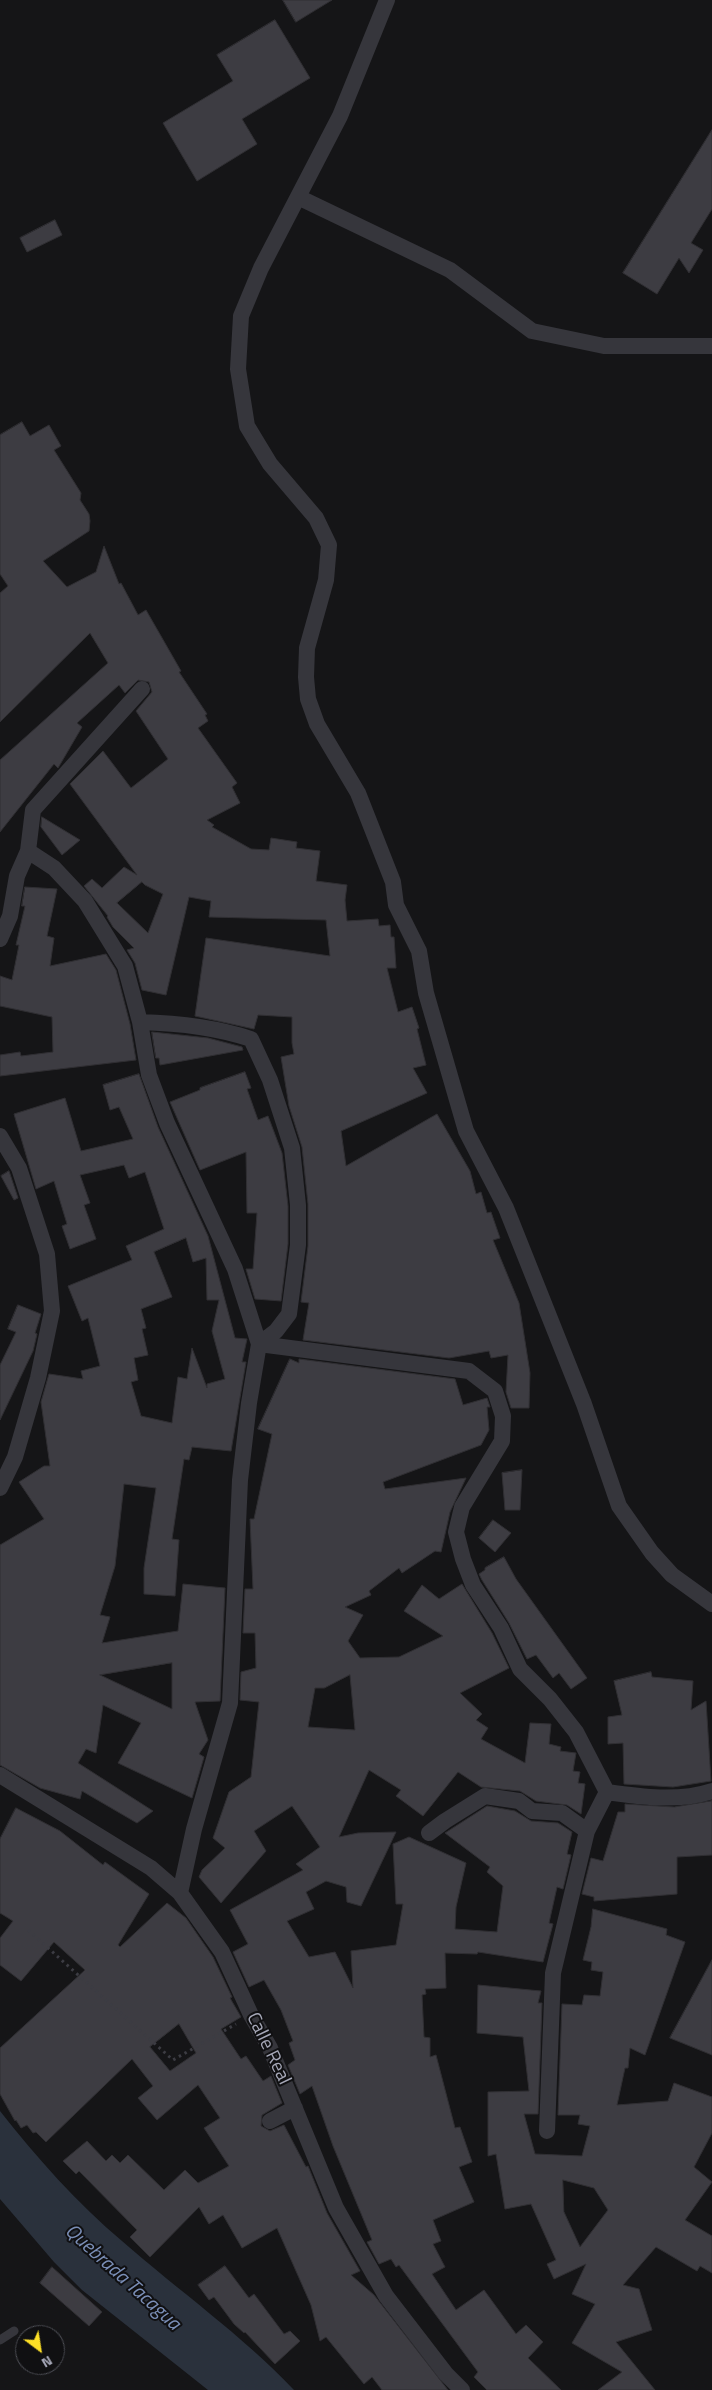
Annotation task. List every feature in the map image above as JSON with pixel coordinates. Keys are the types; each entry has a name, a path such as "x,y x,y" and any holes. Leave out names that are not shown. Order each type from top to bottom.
{"street":[{"path":"387,0 340,116 261,268 241,316 238,369 247,426 270,464 316,518 329,545 326,580 308,648 306,677 308,699 317,724 358,793 393,882 396,905 419,951 426,993 466,1131 506,1208 584,1404 620,1506 652,1553 672,1575 712,1604"},
{"path":"298,197 450,270 532,331 604,346 712,346"},
{"path":"0,939 10,916 17,876 28,851 33,810 142,689"},
{"path":"28,851 54,868 85,901 125,966 140,1022 149,1076 167,1123 235,1270 260,1344 249,1403 240,1480 230,1703 194,1829 180,1893"},
{"path":"140,1022 184,1023 251,1039 270,1080 292,1148 298,1205 298,1245 289,1314 276,1331 260,1344"},
{"path":"0,1136 19,1168 47,1254 52,1311 38,1378 15,1457 0,1488"},
{"path":"260,1344 469,1371 495,1391 503,1416 502,1441 462,1507 456,1532 463,1559 473,1584 501,1628 520,1669 550,1699 576,1732 607,1792"},
{"name":"Calle Real","path":"0,1775 151,1868 180,1893 222,1952 251,2015 270,2048 336,2208 386,2296 446,2374 462,2390"},
{"path":"607,1792 650,1798 697,1796 712,1791"},
{"path":"547,2131 553,1973 587,1831 607,1792"},
{"path":"429,1833 445,1820 485,1796 519,1801 532,1811 562,1814 587,1831"},
{"path":"270,2121 295,2108"}],"lane":[{"path":"0,2340 14,2331"}],"path":[{"path":"28,1930 172,2060 251,2015"}],"water":[{"name":"Quebrada Tacagua","path":"0,2111 28,2146 89,2212 253,2351 294,2390 208,2390 82,2290 54,2262 0,2199"}],"building":[{"path":"283,0 332,0 296,22"},
{"path":"275,20 310,78 242,119 257,144 197,181 163,123 233,81 217,55"},
{"path":"712,130 712,209 691,243 703,250 689,273 679,258 657,294 623,273"},
{"path":"55,220 62,235 27,252 20,238"},
{"path":"22,422 30,436 49,425 61,446 54,450 81,493 80,500 89,514 90,521 89,531 43,561 67,587 96,572 104,546 119,584 121,583 138,615 146,610 181,671 179,672 207,714 205,715 208,721 198,728 237,783 232,787 240,803 207,820 214,825 212,827 251,849 269,850 271,838 297,842 296,848 320,851 316,881 347,885 345,900 347,921 378,919 379,926 390,925 391,937 394,937 396,968 387,968 398,1012 412,1007 419,1028 417,1029 426,1065 413,1068 427,1093 341,1131 346,1166 437,1114 470,1171 476,1194 481,1192 487,1213 491,1212 500,1238 493,1240 519,1303 530,1373 529,1408 511,1408 506,1392 508,1355 491,1358 489,1351 449,1358 303,1340 309,1303 301,1302 308,1246 308,1204 302,1147 289,1106 281,1057 294,1054 292,1017 258,1015 254,1029 195,1016 206,938 330,956 326,920 209,917 211,901 189,897 166,995 142,990 135,963 127,950 134,948 113,927 108,916 84,886 92,879 102,888 124,867 137,875 70,784 103,751 131,788 168,759 136,711 152,692 149,682 138,680 125,693 119,685 77,723 82,727 58,768 54,764 0,832 0,760 108,663 90,633 0,722 0,593 8,586 0,574 0,435","holes":["142,882 163,894 148,933 117,903"]},
{"path":"42,817 80,840 62,855 41,827"},
{"path":"25,887 57,889 47,936 54,938 50,966 106,954 116,970 130,1024 136,1060 0,1076 0,1055 20,1052 21,1056 53,1052 52,1017 0,1006 0,976 12,980 19,945 16,945 25,906 22,906"},
{"path":"152,1032 208,1038 242,1047 243,1050 160,1065 159,1058 156,1058"},
{"path":"245,1072 251,1088 247,1089 258,1120 268,1116 282,1153 288,1206 288,1244 281,1301 255,1299 246,1269 253,1269 257,1213 247,1213 246,1152 200,1170 170,1102 200,1090 200,1088"},
{"path":"139,1074 158,1127 208,1236 235,1338 247,1339 242,1362 246,1362 231,1451 192,1447 189,1460 184,1459 172,1539 179,1540 175,1596 144,1594 144,1568 156,1488 124,1484 115,1566 100,1615 110,1617 102,1643 178,1631 183,1584 225,1588 220,1701 195,1702 208,1740 199,1754 204,1757 192,1798 118,1763 141,1723 103,1705 96,1753 86,1749 78,1763 153,1811 137,1823 82,1791 80,1799 40,1788 0,1765 0,1545 44,1519 19,1482 44,1466 50,1466 41,1402 49,1374 83,1379 81,1371 100,1366 88,1318 82,1321 68,1286 132,1260 126,1246 164,1229 145,1172 129,1178 124,1165 80,1175 90,1203 84,1205 96,1239 70,1249 62,1226 67,1224 54,1181 36,1189 14,1114 65,1098 81,1151 133,1139 119,1107 110,1110 103,1085","holes":["186,1238 193,1262 206,1258 207,1300 219,1300 212,1331 225,1379 207,1384 207,1388 192,1348 187,1379 178,1377 172,1423 141,1416 131,1382 138,1380 134,1358 148,1355 142,1329 146,1328 141,1309 172,1297 154,1252","172,1663 172,1709 100,1675"]},
{"path":"9,1171 18,1198 14,1200 1,1176"},
{"path":"18,1305 41,1314 35,1333 37,1334 33,1351 0,1420 0,1365 16,1332 8,1329"},
{"path":"290,1359 299,1363 299,1359 455,1379 463,1405 487,1398 490,1407 487,1407 489,1430 481,1445 383,1482 385,1489 466,1478 450,1512 441,1552 435,1551 402,1573 399,1568 369,1591 371,1595 345,1607 363,1615 348,1641 360,1658 399,1657 443,1636 404,1611 422,1585 439,1599 462,1584 492,1633 509,1668 460,1693 482,1714 476,1720 488,1728 481,1739 525,1763 530,1723 551,1724 549,1744 561,1747 560,1751 576,1753 573,1771 580,1772 578,1783 585,1784 581,1814 567,1805 536,1801 520,1791 481,1787 458,1772 423,1816 396,1796 401,1790 369,1770 339,1837 358,1833 396,1832 361,1906 347,1902 346,1887 326,1881 306,1892 314,1909 287,1921 309,1957 335,1952 353,1988 351,1951 396,1945 403,1904 396,1904 393,1844 409,1837 466,1863 456,1907 455,1929 497,1932 503,1886 487,1872 490,1867 445,1833 487,1806 515,1811 531,1821 558,1823 572,1832 567,1854 571,1855 563,1889 557,1887 549,1923 553,1924 543,1962 478,1952 477,1954 445,1953 446,1988 425,1989 426,1994 422,1995 424,2037 430,2038 430,2057 436,2055 455,2128 460,2127 472,2162 459,2167 474,2202 433,2220 441,2241 433,2244 445,2267 432,2274 456,2310 484,2290 516,2334 526,2325 543,2342 528,2358 561,2390 487,2390 474,2377 478,2372 399,2265 396,2267 391,2259 379,2264 367,2242 372,2240 333,2146 312,2086 300,2094 288,2065 295,2060 289,2043 293,2041 281,2010 264,1980 249,1987 233,1952 248,1944 230,1910 303,1870 296,1864 320,1847 292,1806 254,1831 266,1851 221,1903 199,1877 202,1870 225,1848 213,1838 229,1792 251,1777 259,1702 240,1700 241,1672 256,1668 255,1633 243,1633 245,1589 253,1589 250,1519 254,1519 272,1434 258,1429","holes":["350,1675 355,1730 308,1727 315,1688 324,1688"]},
{"path":"522,1470 520,1510 505,1510 502,1473"},
{"path":"493,1520 511,1533 495,1552 479,1538"},
{"path":"504,1557 516,1579 587,1678 571,1689 559,1673 553,1678 536,1655 527,1659 509,1623 482,1580 479,1574 485,1568"},
{"path":"651,1672 652,1677 693,1681 691,1710 706,1701 711,1781 673,1787 624,1784 623,1743 608,1744 608,1717 622,1715 614,1681"},
{"path":"712,1801 712,1855 677,1857 677,1894 594,1901 594,1897 582,1894 591,1858 603,1861 618,1812 625,1812 625,1804 674,1807"},
{"path":"16,1808 60,1831 103,1865 105,1862 149,1894 118,1945 120,1947 167,1903 186,1918 213,1957 232,1997 230,1998 241,2017 221,2029 241,2059 246,2056 263,2081 271,2076 282,2103 262,2115 261,2126 270,2131 284,2125 306,2167 308,2166 327,2213 360,2271 351,2275 374,2295 448,2390 382,2390 372,2377 364,2384 326,2337 320,2341 311,2305 277,2228 242,2248 223,2215 209,2224 199,2207 150,2257 130,2237 137,2230 79,2171 76,2174 63,2161 87,2141 106,2161 112,2155 120,2163 128,2155 164,2190 185,2170 198,2183 229,2166 204,2128 220,2118 198,2085 157,2120 138,2098 153,2086 132,2059 46,2142 36,2132 33,2133 27,2125 21,2128 15,2121 0,2094 0,2048 85,1970 54,1942 21,1981 0,1965 0,1938 13,1921 0,1913 0,1839","holes":["179,2024 196,2053 170,2071 150,2047"]},
{"path":"593,1909 667,1929 666,1935 685,1942 645,2055 630,2048 628,2068 625,2068 617,2105 668,2101 674,2083 712,2097 712,2133 694,2167 712,2182 685,2220 712,2236 712,2273 700,2266 697,2271 656,2247 623,2285 639,2289 652,2330 616,2342 655,2390 598,2390 622,2372 572,2343 595,2304 572,2294 586,2264 554,2279 547,2264 556,2260 531,2204 505,2209 496,2154 488,2156 488,2092 529,2091 523,2037 477,2033 478,1985 541,1991 538,2003 542,2003 538,2114 524,2114 535,2154 582,2156 590,2126 578,2124 580,2115 558,2115 562,2004 582,2005 584,1995 600,1996 603,1972 591,1970 592,1962 583,1960 591,1927","holes":["563,2180 594,2188 608,2210 580,2247 564,2212"]},
{"path":"712,1960 712,2055 670,2038"},
{"path":"225,2266 249,2298 254,2294 284,2334 290,2331 300,2341 275,2364 245,2332 234,2324 214,2297 209,2300 198,2285"},
{"path":"52,2267 102,2312 89,2326 40,2283"}]}
